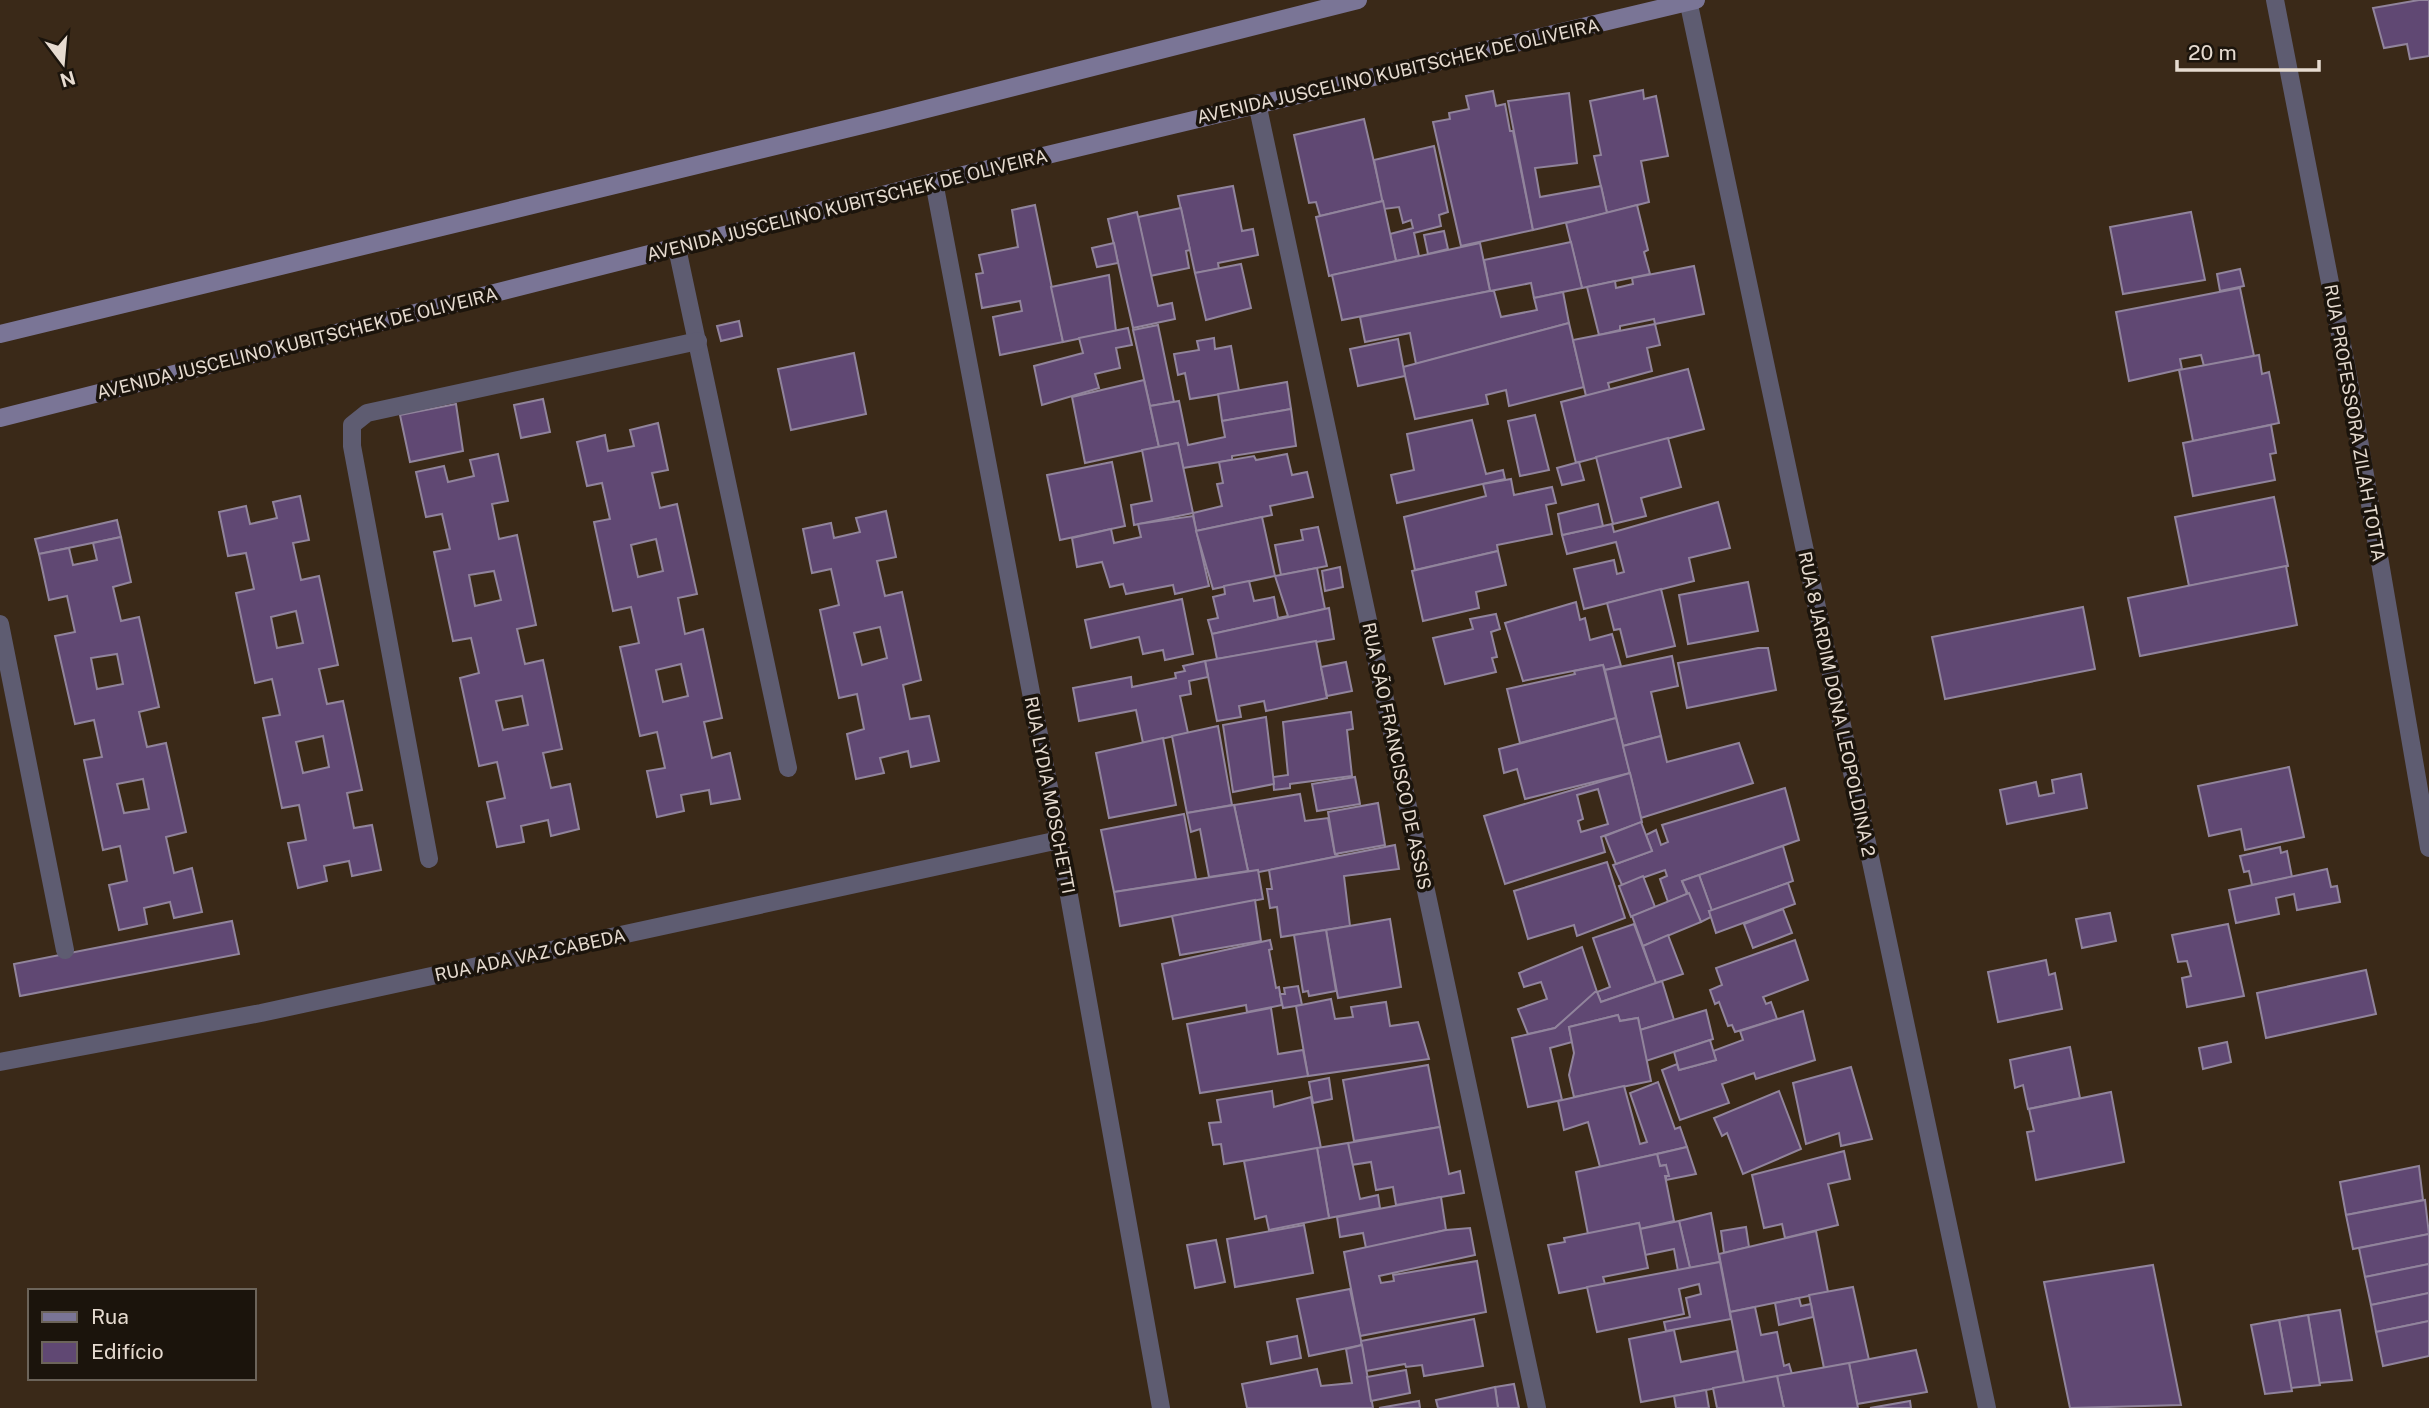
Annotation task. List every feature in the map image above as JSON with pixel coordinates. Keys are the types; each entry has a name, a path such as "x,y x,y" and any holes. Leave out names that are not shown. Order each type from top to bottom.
{"main road":[{"path":"0,334 869,123 1359,0"},
{"name":"AVENIDA JUSCELINO KUBITSCHEK DE OLIVEIRA","path":"0,418 934,182 1691,1"}],"street":[{"name":"RUA PROFESSORA ZILAH TOTTA","path":"2276,0 2347,370 2429,848"},
{"name":"RUA 8 JARDIM DONA LEOPOLDINA 2","path":"1691,1 1987,1408"},
{"name":"RUA SÃO FRANCISCO DE ASSIS","path":"1257,103 1537,1408"},
{"name":"RUA LYDIA MOSCHETTI","path":"934,182 1059,840 1161,1408"},
{"path":"677,248 788,768"},
{"path":"429,859 352,446 352,425 367,413 698,341"},
{"path":"0,624 65,950"},
{"name":"RUA ADA VAZ CABEDA","path":"0,1062 261,1013 1059,840"}],"building":[{"path":"2429,0 2429,56 2410,59 2407,44 2384,48 2373,8"},
{"path":"1643,90 1644,99 1656,96 1668,156 1641,161 1649,202 1607,213 1594,156 1601,155 1590,101"},
{"path":"1493,91 1496,106 1505,104 1510,131 1513,131 1533,230 1461,246 1433,122 1450,119 1449,113 1469,109 1466,96"},
{"path":"1569,93 1577,163 1535,168 1540,197 1601,186 1607,213 1533,230 1508,101"},
{"path":"1364,119 1383,201 1320,216 1316,202 1309,203 1294,135"},
{"path":"1434,146 1448,212 1439,215 1441,226 1414,233 1419,256 1396,261 1390,234 1413,228 1411,220 1403,223 1399,207 1384,209 1374,160"},
{"path":"1233,186 1242,231 1253,229 1258,255 1218,263 1219,269 1195,273 1178,196"},
{"path":"1383,201 1396,261 1329,276 1316,217"},
{"path":"1035,205 1063,342 1000,355 993,317 1022,311 1020,301 982,308 976,274 983,273 979,255 1018,247 1012,210"},
{"path":"1637,205 1648,250 1644,252 1650,274 1582,288 1566,223"},
{"path":"1181,208 1190,250 1186,251 1189,268 1150,276 1138,217"},
{"path":"1137,212 1158,306 1172,303 1175,319 1133,328 1108,219"},
{"path":"2191,212 2205,280 2123,294 2110,227"},
{"path":"1444,231 1448,249 1428,254 1424,235"},
{"path":"1571,242 1582,288 1534,298 1531,283 1490,291 1484,260"},
{"path":"1114,243 1118,263 1097,267 1092,248"},
{"path":"1480,243 1490,291 1342,320 1332,275"},
{"path":"1241,264 1251,308 1206,320 1195,273"},
{"path":"1694,266 1704,314 1655,324 1654,319 1620,326 1620,330 1599,335 1587,287 1615,281 1616,288 1633,284 1632,278"},
{"path":"2240,269 2244,286 2220,291 2217,274"},
{"path":"1109,275 1116,331 1063,342 1051,287"},
{"path":"2240,288 2254,356 2204,366 2201,355 2180,359 2182,369 2129,381 2116,312"},
{"path":"1494,291 1501,317 1537,310 1534,298 1563,292 1569,323 1416,364 1410,333 1365,342 1360,317"},
{"path":"739,321 742,336 721,341 717,326"},
{"path":"1569,323 1584,387 1509,406 1506,390 1486,395 1488,404 1415,419 1403,367"},
{"path":"1655,324 1660,345 1647,348 1652,371 1608,383 1610,390 1586,396 1573,340"},
{"path":"1158,325 1174,402 1150,406 1133,330"},
{"path":"1128,328 1132,345 1116,348 1120,368 1095,374 1099,388 1042,405 1034,366 1083,353 1079,338"},
{"path":"1214,338 1215,349 1231,346 1239,391 1190,399 1185,373 1178,375 1174,354 1199,350 1197,341"},
{"path":"1398,339 1405,376 1358,386 1350,349"},
{"path":"854,353 866,414 791,430 778,369"},
{"path":"2259,355 2262,374 2269,372 2279,423 2193,441 2179,370"},
{"path":"1688,369 1704,429 1576,463 1561,402"},
{"path":"1144,380 1159,447 1085,463 1072,397"},
{"path":"1287,382 1291,409 1222,421 1218,394"},
{"path":"543,399 550,432 521,438 514,405"},
{"path":"1179,401 1188,445 1225,437 1222,421 1291,409 1296,446 1232,456 1232,460 1183,468 1178,443 1159,447 1150,406"},
{"path":"456,404 463,451 410,462 400,415"},
{"path":"1535,415 1549,470 1520,476 1508,421"},
{"path":"1472,420 1486,474 1503,470 1505,479 1397,503 1391,475 1414,470 1407,434"},
{"path":"658,423 668,470 652,473 660,508 677,504 697,594 678,598 685,634 703,629 722,718 704,722 712,758 730,753 740,799 711,804 709,790 681,795 684,811 657,817 647,771 665,768 657,732 640,736 620,647 639,643 631,607 613,611 594,522 610,519 602,483 587,486 577,442 605,435 608,451 634,446 630,430","holes":["656,539 663,571 638,577 631,545","681,664 688,696 663,702 656,670"]},
{"path":"2271,425 2276,453 2270,454 2275,480 2193,496 2183,443"},
{"path":"1668,438 1681,487 1641,498 1646,516 1613,524 1596,457"},
{"path":"1178,443 1193,513 1134,525 1131,505 1152,501 1142,450"},
{"path":"498,454 508,501 492,504 499,539 517,535 536,625 517,629 525,664 543,660 562,749 543,753 551,788 570,784 579,829 551,836 548,820 521,826 524,842 497,847 487,802 505,798 497,762 479,766 460,678 479,673 471,638 453,641 434,552 450,549 442,514 426,517 416,472 444,466 448,482 474,476 470,460","holes":["494,571 501,600 475,606 469,575","522,696 528,725 503,730 496,701"]},
{"path":"1287,454 1292,475 1307,472 1313,497 1270,506 1272,515 1196,531 1193,513 1222,506 1217,484 1223,483 1219,462 1254,456 1256,460"},
{"path":"1112,462 1125,526 1060,540 1047,475"},
{"path":"1579,462 1584,480 1562,485 1557,468"},
{"path":"1511,479 1514,495 1552,487 1556,503 1546,505 1552,534 1497,545 1498,551 1415,570 1404,517 1486,496 1483,484"},
{"path":"300,496 309,540 293,543 301,580 319,576 338,665 319,669 327,704 343,701 362,790 347,793 354,828 372,825 381,870 352,876 349,861 324,866 327,881 298,888 288,843 306,840 299,805 282,808 263,718 280,715 272,679 255,683 236,593 254,589 246,553 228,556 219,512 246,506 250,524 277,518 273,502","holes":["296,611 303,643 277,648 271,617","323,736 329,767 303,773 296,742"]},
{"path":"2274,497 2288,566 2189,586 2175,517"},
{"path":"1718,502 1730,548 1689,558 1694,581 1584,609 1574,569 1614,560 1617,574 1624,572 1616,542 1567,554 1562,535 1612,524 1614,532"},
{"path":"1598,504 1603,526 1562,535 1558,514"},
{"path":"886,511 896,557 877,561 885,596 902,592 921,680 903,685 910,719 929,716 939,761 911,767 908,751 880,758 884,773 856,779 847,734 864,729 857,694 839,698 820,610 839,605 831,569 812,573 803,529 831,523 834,538 860,532 856,518","holes":["880,627 887,658 862,665 854,633"]},
{"path":"1193,516 1209,586 1175,594 1173,585 1126,594 1123,584 1110,587 1102,562 1077,567 1072,538 1111,529 1114,543 1141,537 1138,524"},
{"path":"1262,517 1275,576 1213,589 1196,531"},
{"path":"117,520 121,537 39,554 35,539"},
{"path":"1318,527 1327,566 1281,575 1275,545 1303,540 1301,530"},
{"path":"121,537 131,582 113,587 121,621 139,617 159,707 139,712 147,747 166,743 186,832 166,837 174,873 192,868 202,912 174,918 170,902 144,908 147,924 119,930 109,885 127,881 120,846 103,850 84,760 102,757 94,720 75,724 55,636 75,632 67,596 49,600 39,554 69,548 73,565 97,560 93,543","holes":["117,654 123,684 97,689 91,658","143,779 149,809 124,813 117,784"]},
{"path":"1498,551 1506,585 1476,592 1479,608 1423,621 1412,571"},
{"path":"2286,566 2297,625 2140,656 2128,598"},
{"path":"1340,567 1343,587 1325,591 1322,571"},
{"path":"1317,568 1325,609 1212,634 1208,620 1218,618 1213,597 1225,594 1224,586 1249,581 1254,601 1274,597 1278,618 1288,616 1275,576"},
{"path":"1748,582 1758,631 1688,644 1679,595"},
{"path":"1661,589 1675,646 1627,657 1620,629 1614,630 1607,603"},
{"path":"1182,599 1193,654 1165,660 1163,650 1143,654 1139,637 1091,648 1085,620"},
{"path":"1576,602 1580,620 1585,618 1590,640 1612,634 1621,666 1605,670 1603,665 1523,681 1505,623"},
{"path":"2083,607 2095,669 1945,699 1932,637"},
{"path":"1329,608 1334,639 1217,659 1212,634"},
{"path":"1496,614 1500,629 1491,632 1497,657 1492,658 1496,672 1445,684 1433,638 1473,629 1470,619"},
{"path":"1316,641 1327,698 1266,711 1264,701 1239,706 1241,717 1217,721 1205,661"},
{"path":"1768,648 1776,690 1687,708 1678,663"},
{"path":"1672,656 1678,686 1651,692 1661,736 1623,746 1605,670"},
{"path":"1205,661 1208,677 1189,681 1191,694 1180,696 1188,733 1143,743 1136,710 1079,721 1073,688 1131,677 1132,687 1176,678 1175,673 1185,671 1183,666"},
{"path":"1346,662 1352,691 1327,696 1321,667"},
{"path":"1603,665 1616,718 1520,743 1507,689"},
{"path":"1351,712 1353,729 1347,730 1352,776 1290,784 1290,788 1274,790 1273,777 1288,775 1283,722"},
{"path":"1266,717 1274,784 1233,792 1223,725"},
{"path":"1616,718 1630,773 1525,799 1517,769 1504,773 1499,749"},
{"path":"1218,726 1232,805 1187,813 1172,736"},
{"path":"1661,736 1667,762 1739,743 1753,783 1641,818 1623,746"},
{"path":"1163,738 1176,805 1109,818 1096,753"},
{"path":"2289,767 2304,837 2245,850 2241,829 2209,836 2198,786"},
{"path":"1630,773 1642,822 1601,837 1605,852 1505,884 1484,816","holes":["1598,789 1608,824 1581,832 1578,821 1583,819 1577,795"]},
{"path":"2081,774 2087,808 2007,824 2000,790 2036,782 2039,796 2054,793 2052,780"},
{"path":"1355,777 1360,804 1317,811 1312,784"},
{"path":"1785,788 1799,840 1682,881 1687,894 1668,902 1660,879 1667,876 1665,870 1622,885 1613,865 1652,851 1646,835 1656,830 1661,845 1668,842 1662,825"},
{"path":"1300,794 1305,821 1328,818 1335,854 1339,856 1259,872 1248,871 1234,805"},
{"path":"1378,803 1385,845 1335,854 1328,812"},
{"path":"1234,805 1248,871 1209,877 1200,829 1191,832 1187,813"},
{"path":"1184,814 1196,879 1114,892 1101,830"},
{"path":"1641,822 1652,851 1616,864 1605,836"},
{"path":"1395,845 1399,869 1344,876 1350,926 1281,937 1277,907 1270,908 1267,889 1272,889 1269,870"},
{"path":"1783,846 1793,881 1712,911 1699,875"},
{"path":"2280,847 2281,853 2287,851 2292,877 2252,885 2249,871 2244,872 2240,856"},
{"path":"1607,862 1625,918 1577,936 1574,925 1528,939 1514,891"},
{"path":"2327,869 2331,887 2337,886 2340,902 2297,910 2294,894 2276,898 2279,914 2236,923 2229,890"},
{"path":"1258,870 1263,899 1120,926 1114,892"},
{"path":"1699,875 1712,911 1709,911 1711,917 1701,922 1682,881"},
{"path":"1643,876 1655,907 1631,917 1619,886"},
{"path":"1788,883 1795,904 1716,933 1709,911"},
{"path":"1689,893 1701,922 1643,946 1632,916"},
{"path":"1255,900 1261,941 1180,955 1172,916"},
{"path":"1783,909 1792,933 1753,948 1744,924"},
{"path":"2110,913 2116,941 2082,948 2076,919"},
{"path":"1390,919 1401,987 1338,998 1326,930"},
{"path":"232,921 239,954 20,996 14,964"},
{"path":"1634,924 1656,983 1601,1002 1597,992 1610,987 1593,938"},
{"path":"2228,924 2244,996 2187,1007 2182,978 2191,976 2187,961 2178,962 2172,935"},
{"path":"1326,930 1336,991 1309,996 1308,991 1303,992 1294,935"},
{"path":"1668,935 1683,974 1656,983 1643,946"},
{"path":"1270,940 1272,949 1269,950 1276,988 1279,987 1282,1005 1247,1012 1246,1005 1173,1019 1162,964"},
{"path":"1795,940 1808,980 1763,997 1766,1004 1771,1002 1777,1019 1735,1032 1732,1025 1728,1026 1719,1002 1715,1004 1710,990 1722,985 1716,968"},
{"path":"1582,947 1597,992 1555,1028 1528,1034 1518,1009 1547,999 1541,982 1524,987 1519,973"},
{"path":"2046,960 2049,975 2055,973 2062,1009 1998,1022 1988,972"},
{"path":"2366,970 2376,1014 2266,1038 2257,993"},
{"path":"1662,981 1674,1020 1640,1030 1638,1018 1620,1021 1618,1015 1569,1027 1572,1042 1550,1048 1562,1100 1528,1107 1512,1038 1555,1028 1595,992 1601,1002"},
{"path":"1298,986 1302,1005 1283,1008 1280,994 1285,994 1284,988"},
{"path":"1331,999 1335,1019 1353,1017 1351,1007 1386,1002 1390,1026 1418,1022 1429,1059 1308,1076 1296,1006"},
{"path":"1271,1008 1278,1054 1303,1050 1308,1076 1200,1093 1187,1024"},
{"path":"1706,1010 1713,1039 1646,1061 1640,1030"},
{"path":"1803,1011 1815,1060 1756,1079 1754,1073 1722,1084 1729,1103 1680,1120 1662,1070 1677,1064 1679,1070 1716,1060 1713,1051 1743,1040 1740,1031"},
{"path":"1618,1015 1620,1021 1638,1018 1651,1081 1574,1097 1569,1075 1574,1053 1569,1027"},
{"path":"1710,1040 1716,1060 1679,1070 1674,1052"},
{"path":"2227,1042 2231,1062 2203,1069 2199,1048"},
{"path":"2070,1047 2080,1098 2028,1109 2023,1085 2015,1088 2010,1060"},
{"path":"1428,1065 1440,1127 1354,1141 1343,1080"},
{"path":"1851,1067 1872,1139 1841,1146 1839,1133 1806,1144 1793,1083"},
{"path":"1329,1078 1332,1099 1313,1103 1309,1082"},
{"path":"1658,1082 1675,1129 1680,1127 1687,1147 1600,1167 1588,1122 1564,1130 1558,1101 1624,1086 1640,1144 1647,1142 1630,1093"},
{"path":"1272,1091 1274,1107 1311,1097 1321,1148 1224,1164 1221,1144 1213,1145 1209,1123 1221,1122 1217,1100"},
{"path":"1779,1091 1801,1149 1743,1174 1727,1133 1722,1136 1714,1118"},
{"path":"2111,1092 2124,1162 2036,1180 2027,1132 2034,1131 2029,1109"},
{"path":"1440,1127 1449,1174 1460,1171 1464,1193 1396,1205 1393,1187 1376,1190 1371,1162 1351,1165 1348,1143"},
{"path":"1348,1143 1360,1199 1378,1195 1380,1208 1329,1218 1317,1148"},
{"path":"1687,1147 1696,1174 1666,1180 1666,1165 1660,1166 1657,1154"},
{"path":"1317,1148 1329,1218 1269,1230 1266,1216 1255,1219 1244,1161"},
{"path":"1844,1151 1850,1179 1828,1184 1838,1225 1785,1238 1782,1224 1764,1228 1752,1175"},
{"path":"1657,1154 1660,1166 1666,1165 1669,1176 1665,1176 1674,1221 1640,1229 1639,1223 1588,1234 1576,1172"},
{"path":"2419,1166 2423,1200 2346,1215 2340,1182"},
{"path":"1441,1197 1446,1230 1366,1248 1363,1233 1340,1237 1337,1217"},
{"path":"2425,1200 2429,1234 2353,1249 2346,1215"},
{"path":"1711,1213 1720,1262 1690,1268 1679,1221"},
{"path":"1679,1221 1690,1268 1678,1271 1674,1249 1645,1255 1640,1229"},
{"path":"1639,1223 1648,1268 1603,1277 1605,1284 1559,1293 1548,1245 1565,1242 1564,1238"},
{"path":"1304,1225 1313,1273 1235,1287 1227,1239"},
{"path":"1746,1227 1749,1247 1724,1253 1721,1231"},
{"path":"1470,1228 1475,1255 1379,1276 1381,1283 1394,1281 1393,1275 1477,1261 1486,1312 1360,1336 1344,1252 1446,1230"},
{"path":"1816,1231 1828,1292 1730,1312 1719,1254"},
{"path":"2429,1234 2429,1264 2365,1277 2359,1248"},
{"path":"1216,1240 1225,1282 1195,1288 1187,1245"},
{"path":"1720,1262 1731,1319 1666,1331 1664,1322 1690,1317 1686,1298 1701,1294 1699,1284 1679,1289 1684,1314 1597,1332 1587,1287"},
{"path":"2429,1264 2429,1293 2371,1305 2365,1277"},
{"path":"2153,1265 2181,1405 2070,1408 2044,1282"},
{"path":"1853,1287 1869,1360 1824,1368 1809,1295"},
{"path":"1350,1289 1362,1345 1309,1356 1297,1299"},
{"path":"2429,1293 2429,1321 2376,1332 2371,1305"},
{"path":"1799,1298 1801,1306 1811,1304 1813,1317 1779,1325 1775,1303"},
{"path":"1755,1307 1761,1335 1777,1332 1784,1366 1789,1364 1792,1374 1744,1383 1730,1312"},
{"path":"2340,1310 2352,1380 2319,1383 2308,1315"},
{"path":"2308,1315 2320,1385 2291,1388 2279,1320"},
{"path":"1474,1319 1483,1366 1424,1376 1422,1365 1406,1367 1405,1364 1366,1371 1361,1341"},
{"path":"2279,1320 2292,1391 2265,1394 2251,1325"},
{"path":"2429,1321 2429,1356 2383,1366 2376,1332"},
{"path":"1674,1330 1681,1362 1737,1351 1744,1383 1641,1402 1629,1339"},
{"path":"1297,1336 1301,1358 1271,1364 1267,1342"},
{"path":"1362,1345 1373,1408 1247,1408 1242,1384 1317,1369 1321,1386 1352,1383 1346,1349"},
{"path":"1916,1350 1927,1392 1857,1404 1849,1363"},
{"path":"1849,1363 1858,1408 1784,1408 1777,1376"},
{"path":"1406,1370 1410,1393 1371,1401 1367,1377"},
{"path":"1777,1376 1784,1408 1717,1408 1713,1388"},
{"path":"1514,1384 1519,1408 1498,1408 1495,1387"},
{"path":"1495,1387 1498,1408 1438,1408 1436,1400"},
{"path":"1706,1390 1709,1408 1676,1408 1674,1396"},
{"path":"1419,1401 1420,1408 1379,1408"},
{"path":"1910,1401 1911,1408 1870,1408"}]}
